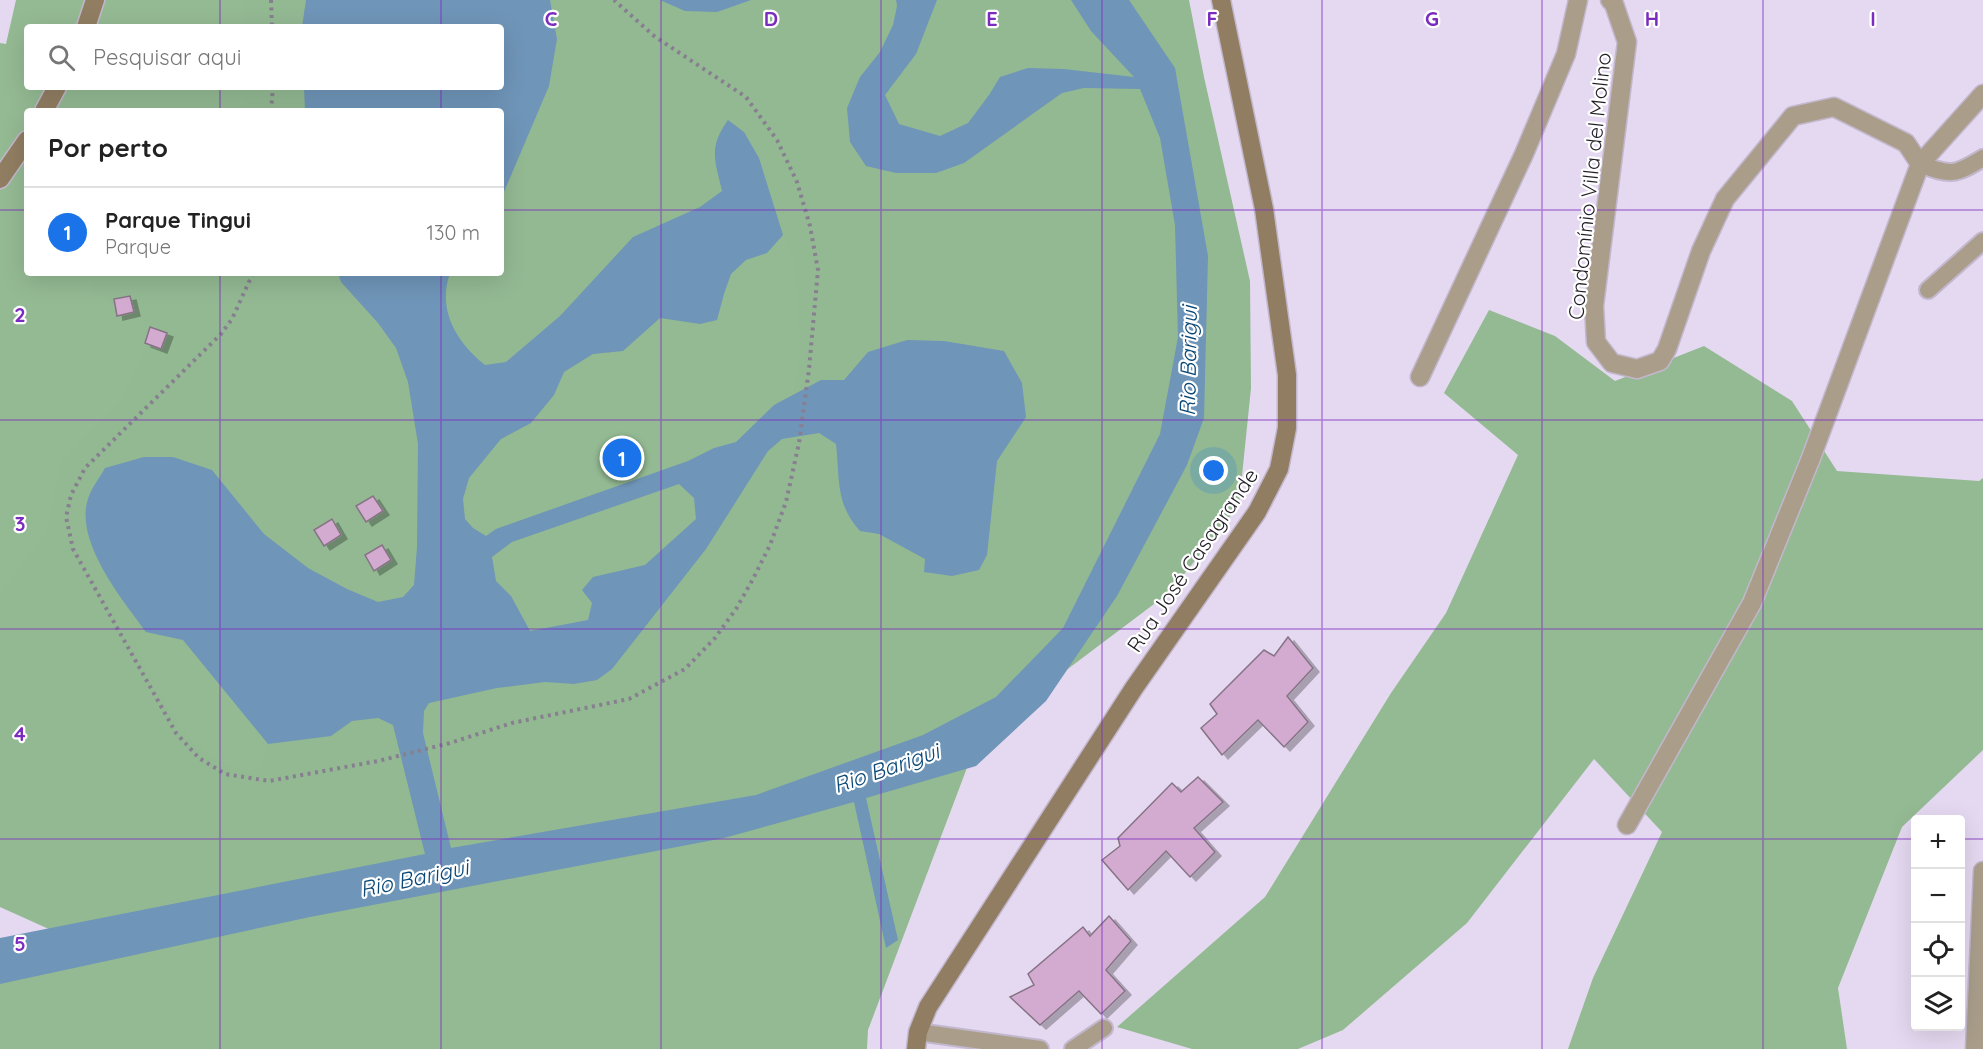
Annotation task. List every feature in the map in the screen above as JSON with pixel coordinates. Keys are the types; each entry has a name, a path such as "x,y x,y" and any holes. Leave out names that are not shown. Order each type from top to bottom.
{"street":[{"path":"87,24 95,0"},
{"name":"Rua José Casagrande","path":"917,1040 928,1006 1134,687 1257,512 1279,469 1287,428 1287,375 1264,209 1221,0"},
{"name":"Condomínio Villa del Molino","path":"1420,377 1524,154 1566,54 1578,0"},
{"name":"Condomínio Villa del Molino","path":"1610,0 1614,4 1627,42 1594,306 1596,342 1612,363 1637,369 1660,361 1701,251 1725,198 1793,116 1834,107 1906,143 1920,164"},
{"path":"46,108 55,90"},
{"path":"1627,825 1752,603 1811,458 1920,164 1983,94"},
{"path":"0,179 24,144"},
{"path":"1975,1049 1983,871"}],"lane":[{"path":"1920,164 1940,172 1953,173 1983,158"},
{"path":"1928,290 1983,241"},
{"path":"1073,1049 1104,1028"},
{"path":"917,1040 1040,1049"}],"path":[{"path":"271,0 272,24"},
{"path":"252,276 232,319 221,334 85,468 71,495 66,517 73,549 176,733 199,758 225,774 269,781 378,760 450,743 512,723 629,699 685,669 715,638 736,609 770,544 786,502 799,443 809,369 818,270 810,226 800,193 777,140 746,97 654,36 614,0"},
{"path":"271,108 273,90"}],"green space":[{"path":"16,0 243,0 244,24 24,24 24,90 244,90 242,108 24,108 24,276 102,276 89,290 156,327 122,399 60,464 47,531 0,594 0,43 6,44"},
{"path":"113,0 1189,0 1250,281 1251,388 1239,505 1170,592 979,736 763,810 51,930 0,907 0,235 24,269 24,276 504,276 504,108 71,108 80,90 504,90 504,24 105,24"},
{"path":"783,235 794,258 801,351 793,395 774,405 736,442 714,448 688,461 496,529 486,536 473,528 465,519 463,499 469,478 501,439 531,423 554,395 563,372 593,354 623,351 660,318 700,324 724,294 731,274 746,260 767,253"},
{"path":"1489,310 1555,336 1615,381 1704,346 1792,401 1837,471 1979,481 1983,478 1983,750 1915,815 1911,815 1911,818 1902,827 1838,988 1847,1049 1568,1049 1593,978 1662,832 1594,759 1467,923 1343,1030 1298,1049 1192,1049 1117,1027 1265,897 1391,693 1446,613 1518,455 1444,393"},
{"path":"680,484 694,498 696,519 645,565 593,577 589,620 530,631 511,596 496,581 492,558 512,542"},
{"path":"146,632 183,639 268,744 260,769 241,769 221,762 203,751 189,736 164,701 135,645"},
{"path":"979,736 868,1030 867,1049 0,1049 0,970 763,810"}],"water":[{"path":"306,0 550,0 557,39 549,86 504,192 504,108 305,108 304,90 504,90 504,24 302,24"},
{"path":"660,0 751,0 717,12 685,11"},
{"name":"Rio Barigui","path":"896,0 937,0 916,54 885,95 899,124 940,136 968,123 1000,77 1028,68 1064,69 1134,77 1091,31 1071,0 1129,0 1175,68 1208,256 1204,418 1187,465 1117,596 1046,701 976,766 866,798 898,940 886,948 854,802 724,838 310,917 0,984 0,938 425,854 393,725 378,718 352,721 331,736 268,744 183,640 146,632 102,568 87,531 86,513 89,496 105,468 144,457 173,457 212,470 264,534 308,568 347,589 378,602 403,597 414,585 417,547 418,444 408,382 396,348 378,323 341,282 339,276 449,276 446,300 452,324 458,336 485,365 506,362 560,316 633,237 700,207 722,191 715,147 728,120 744,132 759,158 783,235 767,253 746,260 731,274 717,320 700,324 660,318 623,351 593,354 564,372 554,395 531,423 501,439 469,478 463,499 465,519 473,528 486,536 496,529 688,461 714,448 736,442 774,405 821,380 844,380 868,352 907,340 944,341 1004,351 1022,383 1026,417 997,461 987,555 979,570 952,576 924,572 925,559 879,534 860,531 852,521 842,500 836,444 819,433 782,439 768,451 706,549 612,669 597,680 574,684 545,682 497,688 429,703 424,711 423,733 451,848 756,795 923,735 996,697 1063,628 1160,434 1178,337 1175,225 1160,138 1140,89 1084,88 1062,93 964,163 936,173 896,173 866,166 850,142 847,108 860,77 880,52 893,25","holes":["679,484 694,498 696,519 645,565 593,577 582,590 592,603 588,620 530,631 511,596 496,581 492,557 512,542"]}],"building":[{"path":"130,296 134,312 117,316 114,299"},
{"path":"150,327 167,333 161,349 145,343"},
{"path":"373,496 383,511 366,522 356,506"},
{"path":"332,519 341,535 324,546 314,530"},
{"path":"382,545 391,560 374,571 365,555"},
{"path":"1288,637 1313,668 1287,696 1308,722 1284,747 1258,720 1222,755 1201,728 1217,714 1210,704 1264,650 1274,656"},
{"path":"1198,777 1223,802 1194,828 1215,852 1190,877 1166,851 1128,890 1102,860 1120,846 1118,838 1172,783 1181,792"},
{"path":"1109,916 1131,941 1106,970 1125,991 1101,1014 1079,991 1040,1025 1010,997 1034,985 1028,974 1083,927 1090,936"}],"place":[{"name":"Parque Tingui","path":"622,458"}]}
